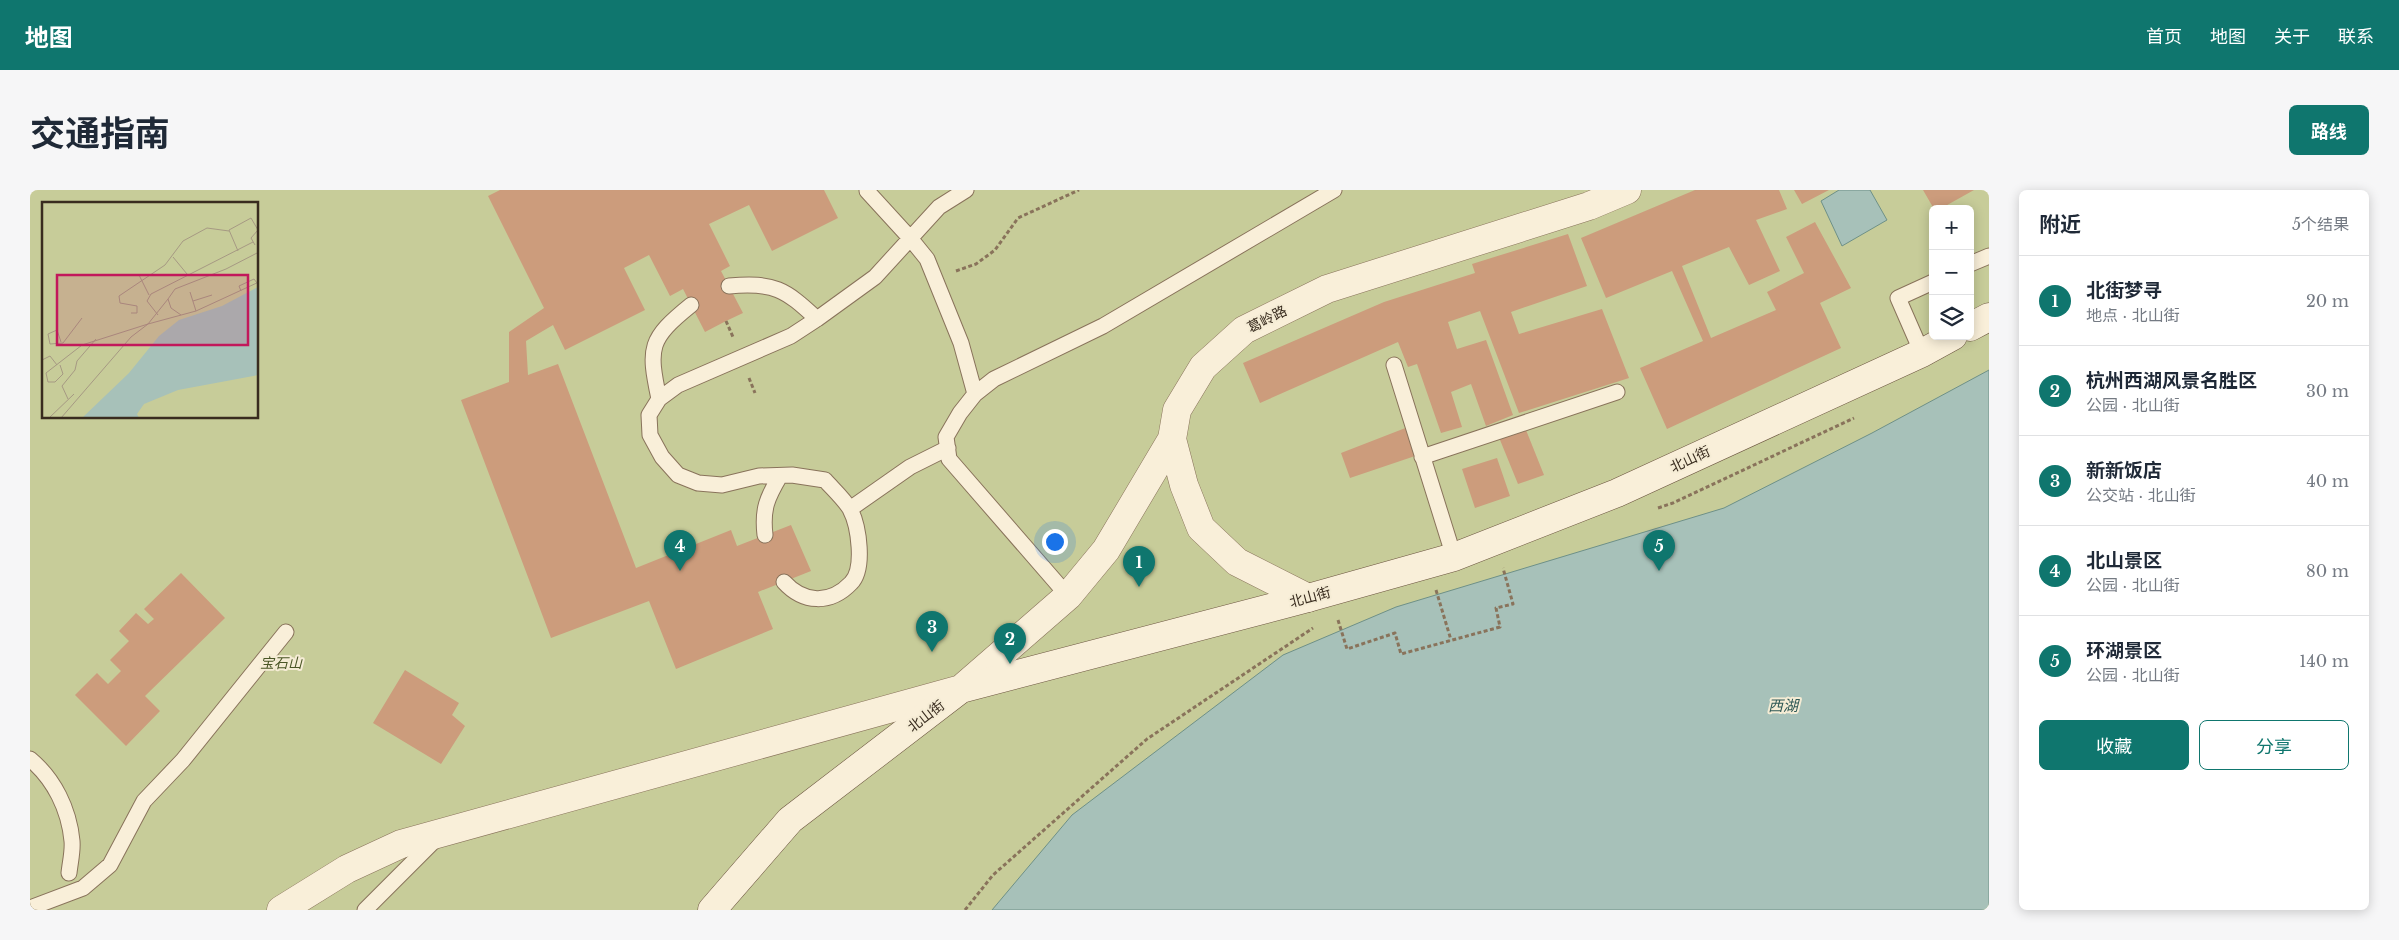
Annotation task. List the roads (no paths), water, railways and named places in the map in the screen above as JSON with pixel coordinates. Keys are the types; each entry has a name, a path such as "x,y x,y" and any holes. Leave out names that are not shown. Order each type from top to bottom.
{"street":[{"name":"葛岭路","path":"1308,598 1237,562 1201,528 1184,485 1172,439 1177,410 1203,367 1244,330 1327,289 1589,206 1618,192"},
{"path":"1974,325 1989,317"},
{"name":"北山街","path":"712,910 790,820 961,689 1308,598 1454,557 1617,493 1922,353 1946,340"},
{"path":"281,910 347,869 401,844 961,689 1068,596 1106,550 1172,439"}],"lane":[{"path":"784,582 792,591 811,600 830,596 852,583 859,562 859,541 850,509 825,480 759,476 722,485 698,483 678,475 662,456 650,435 649,415 659,399 678,385 791,336 875,277 939,207 966,190"},
{"path":"1068,596 949,459 946,437 960,413 975,394 994,379 1103,326 1334,190"},
{"path":"867,191 927,259 961,343 975,394"},
{"path":"1974,262 1989,256"},
{"path":"730,286 751,284 775,288 793,296 817,318"},
{"path":"1922,353 1898,298 1929,284"},
{"path":"659,399 652,358 658,337 671,322 691,305"},
{"path":"1394,365 1454,557"},
{"path":"1422,456 1616,392"},
{"path":"850,509 910,467 948,448"},
{"path":"765,535 763,519 766,499 780,476"},
{"path":"30,908 83,888 110,865 144,801 183,760 286,632"},
{"path":"30,759 45,771 64,806 72,842 69,872"},
{"path":"365,910 442,833"}],"water":[{"path":"1839,190 1870,190 1887,220 1842,246 1821,201"},
{"name":"西湖","path":"1989,370 1989,910 992,910 1072,815 1283,655 1396,607 1724,508 1872,433"}],"place":[{"name":"北山景区","path":"680,571"},
{"name":"环湖景区","path":"1659,571"},
{"name":"北街梦寻","path":"1139,587"},
{"name":"新新饭店","path":"932,652"},
{"name":"杭州西湖风景名胜区","path":"1010,664"}],"park label":[{"name":"宝石山","path":"281,663"}]}
